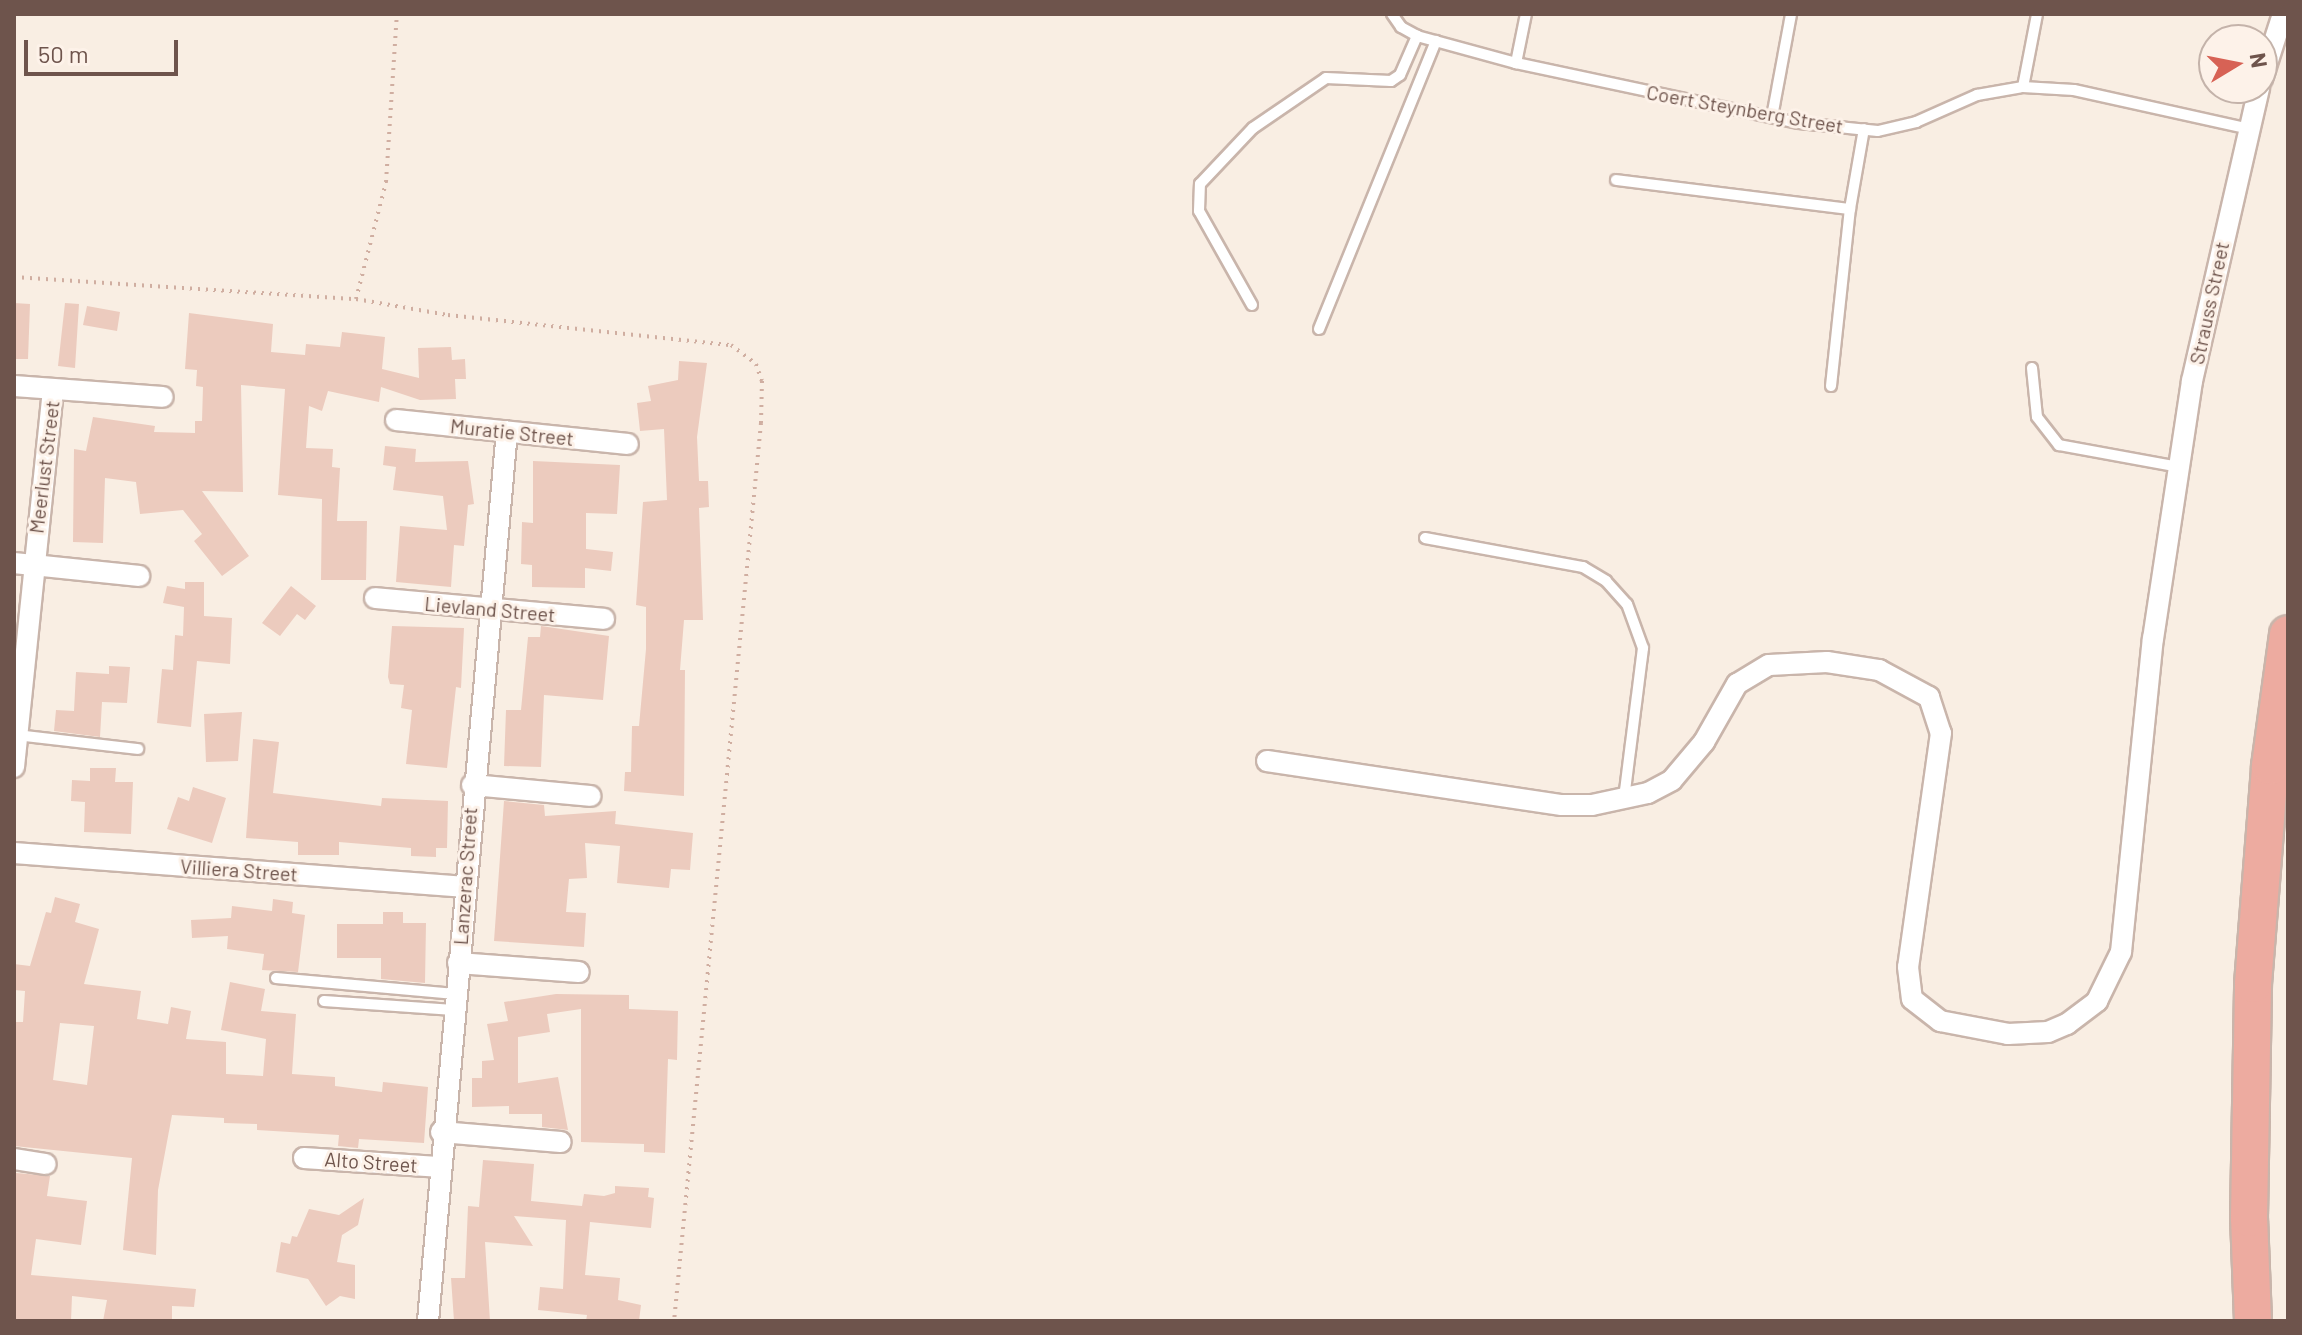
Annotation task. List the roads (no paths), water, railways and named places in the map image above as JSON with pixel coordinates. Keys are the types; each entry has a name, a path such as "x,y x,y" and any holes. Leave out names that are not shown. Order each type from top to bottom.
{"highway":[{"path":"2253,1321 2249,1218 2253,984 2270,766 2288,634"}],"street":[{"name":"Strauss Street","path":"1267,761 1562,805 1624,799 1672,780 1704,742 1737,684 1769,665 1853,664 1903,679 1929,697 1941,733 1908,967 1912,999 1940,1021 2008,1034 2048,1032 2067,1024 2097,1001 2121,952 2151,654 2179,467 2246,128 2254,104"},
{"path":"14,386 163,397"},
{"name":"Meerlust Street","path":"15,751 23,564 53,390"},
{"name":"Muratie Street","path":"396,420 628,444"},
{"name":"Lanzerac Street","path":"428,1321 441,1132 507,431"},
{"path":"23,564 139,576"},
{"name":"Lievland Street","path":"375,598 604,619"},
{"path":"472,785 590,796"},
{"name":"Villiera Street","path":"14,853 463,887"},
{"path":"458,963 579,972"},
{"path":"441,1132 561,1142"},
{"name":"Alto Street","path":"304,1158 438,1167"},
{"path":"14,1159 46,1164"}],"lane":[{"name":"Coert Steynberg Street","path":"1392,14 1401,27 1417,36 1516,63 1772,117 1864,129 1916,122 1977,95 2023,87 2074,90 2246,128"},
{"path":"1516,63 1526,14"},
{"path":"1772,117 1791,14"},
{"path":"2023,87 2037,14"},
{"path":"1252,305 1199,211 1200,184 1253,128 1326,78 1391,81 1400,75 1417,36"},
{"path":"1319,329 1436,41"},
{"path":"1831,386 1850,209 1864,129"},
{"path":"1616,180 1850,209"},
{"path":"2032,368 2037,417 2059,445 2179,467"},
{"path":"1425,538 1583,567 1606,581 1627,604 1643,648 1624,799"},
{"name":"Meerlust Street","path":"15,751 138,749"},
{"path":"276,978 454,1002"},
{"path":"324,1001 454,1002"}]}
